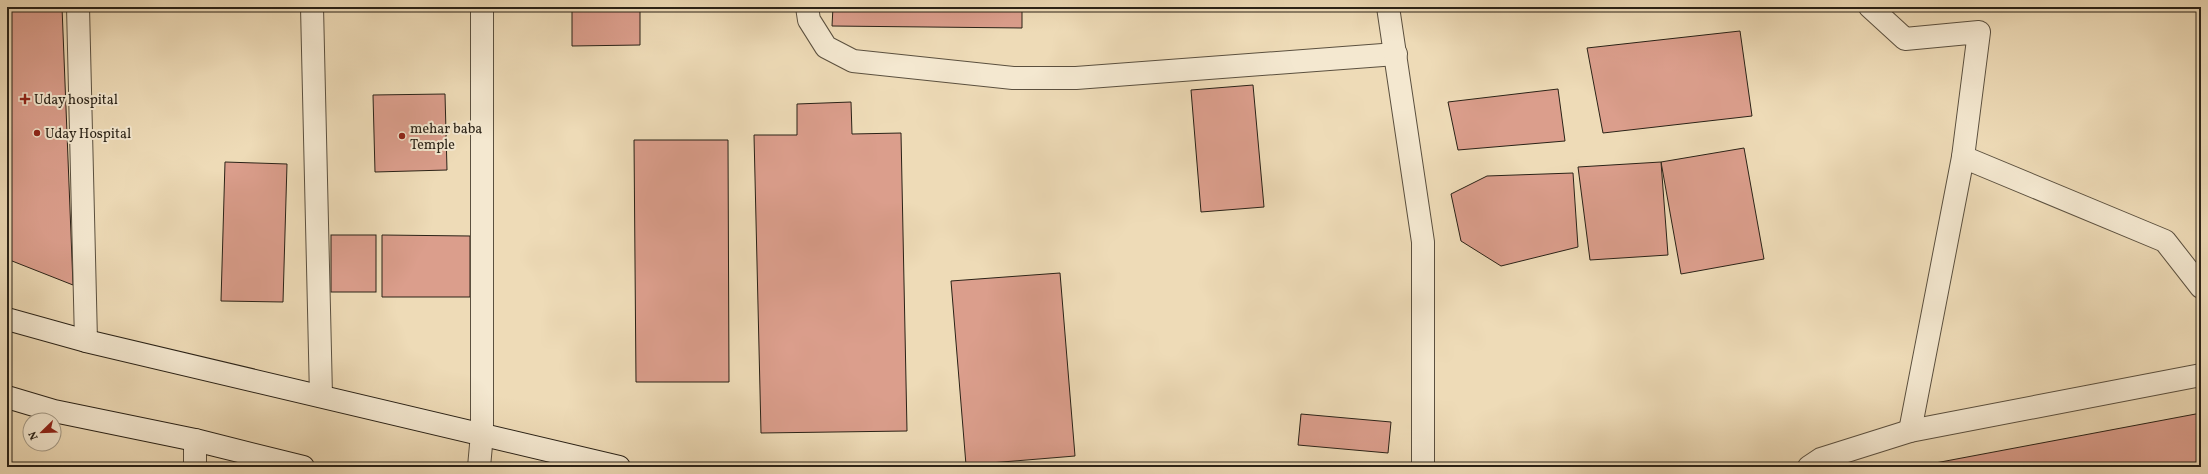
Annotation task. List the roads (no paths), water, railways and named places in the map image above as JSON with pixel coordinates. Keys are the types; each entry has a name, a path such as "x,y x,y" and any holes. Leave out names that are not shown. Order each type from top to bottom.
{"street":[{"path":"78,7 86,341"},
{"path":"312,7 322,396"},
{"path":"479,467 482,434 482,7"},
{"path":"807,7 809,20 826,47 853,61 1013,78 1076,78 1396,54"},
{"path":"1388,7 1423,242 1423,467"},
{"path":"1870,7 1905,39 1979,32 1963,157 1910,431"},
{"path":"1963,157 2165,241 2201,287"},
{"path":"7,319 86,341 619,467"},
{"path":"1809,467 1821,459 1910,431 2201,375"},
{"path":"7,397 54,411 195,440 304,467"},
{"path":"195,440 195,467"}],"place":[{"name":"Uday hospital","path":"25,99"},
{"name":"Uday Hospital","path":"37,133"},
{"name":"mehar baba Temple","path":"402,136"}]}
